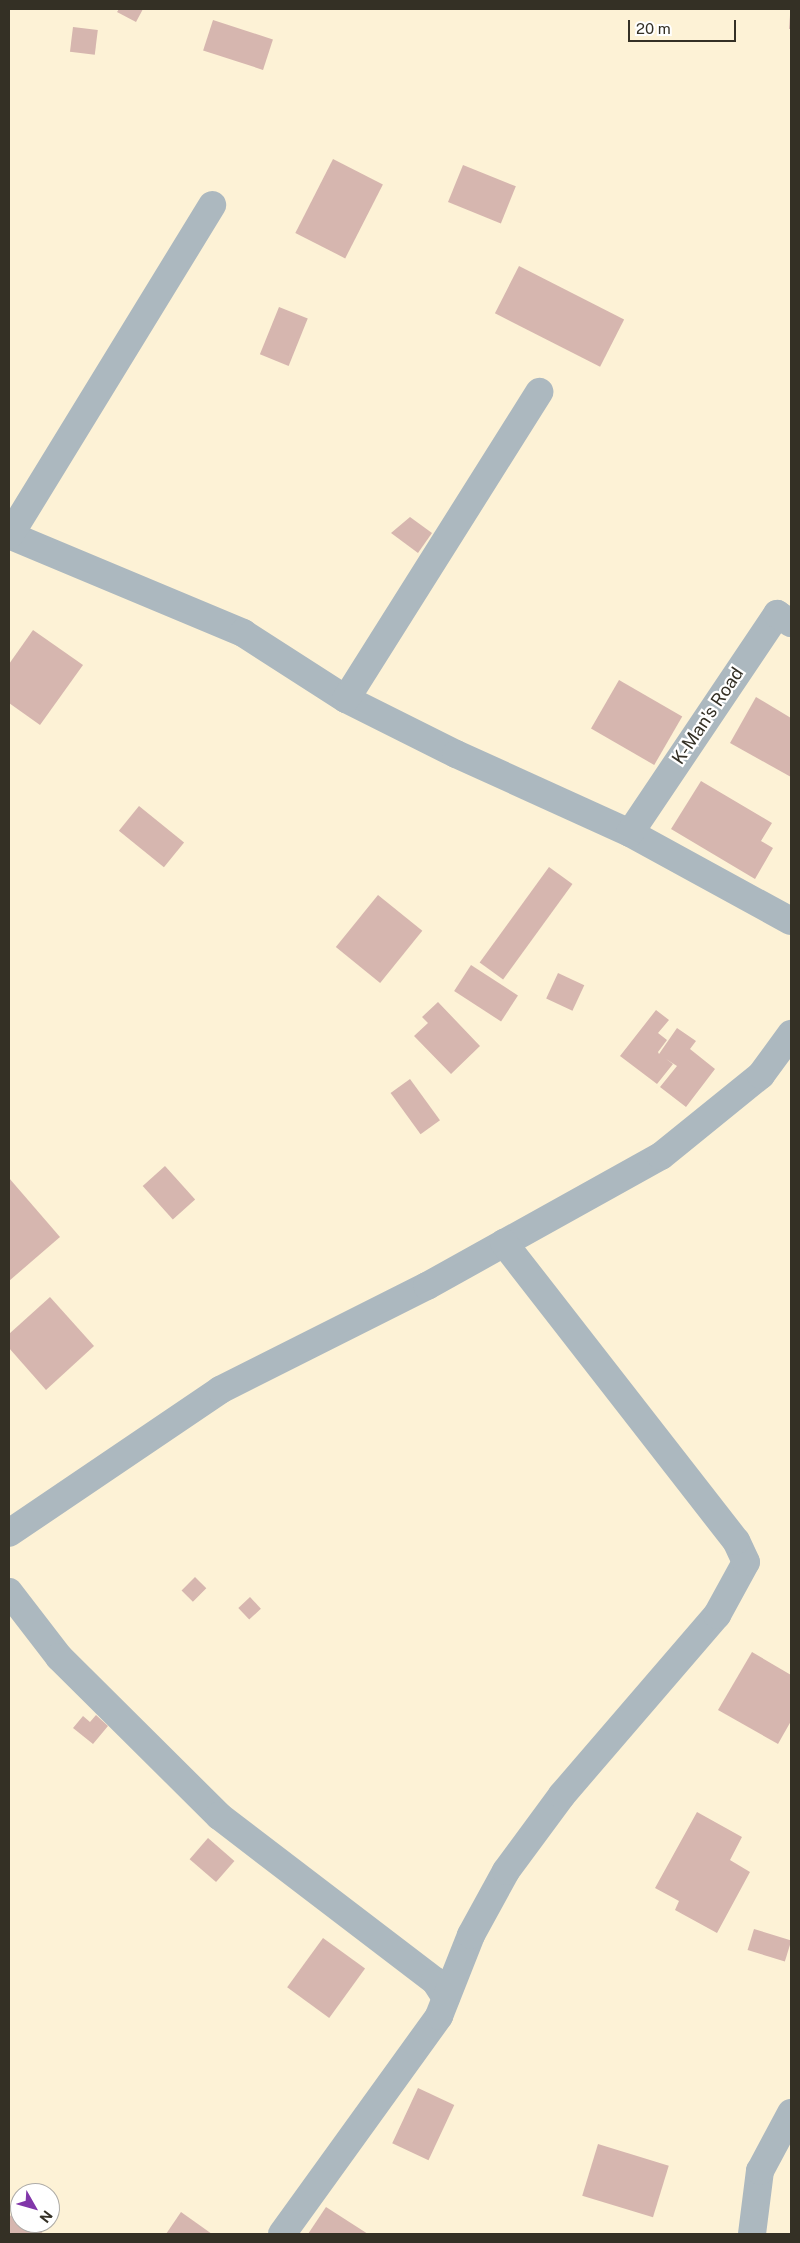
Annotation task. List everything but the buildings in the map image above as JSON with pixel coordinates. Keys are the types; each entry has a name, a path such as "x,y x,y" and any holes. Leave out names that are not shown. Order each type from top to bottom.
{"street":[{"path":"212,204 9,535 243,633 346,699 456,754 630,833 791,922"},
{"path":"346,699 540,392"},
{"name":"K-Man's Road","path":"630,833 787,610"},
{"path":"9,1533 220,1390 427,1286 661,1156 761,1075 791,1034"},
{"path":"282,2234 439,2016 471,1935 506,1871 562,1795 717,1616 746,1562 736,1541 504,1243"},
{"path":"9,1592 59,1657 219,1816 436,1981 446,1998"},
{"path":"752,2234 760,2171 791,2113"}]}
